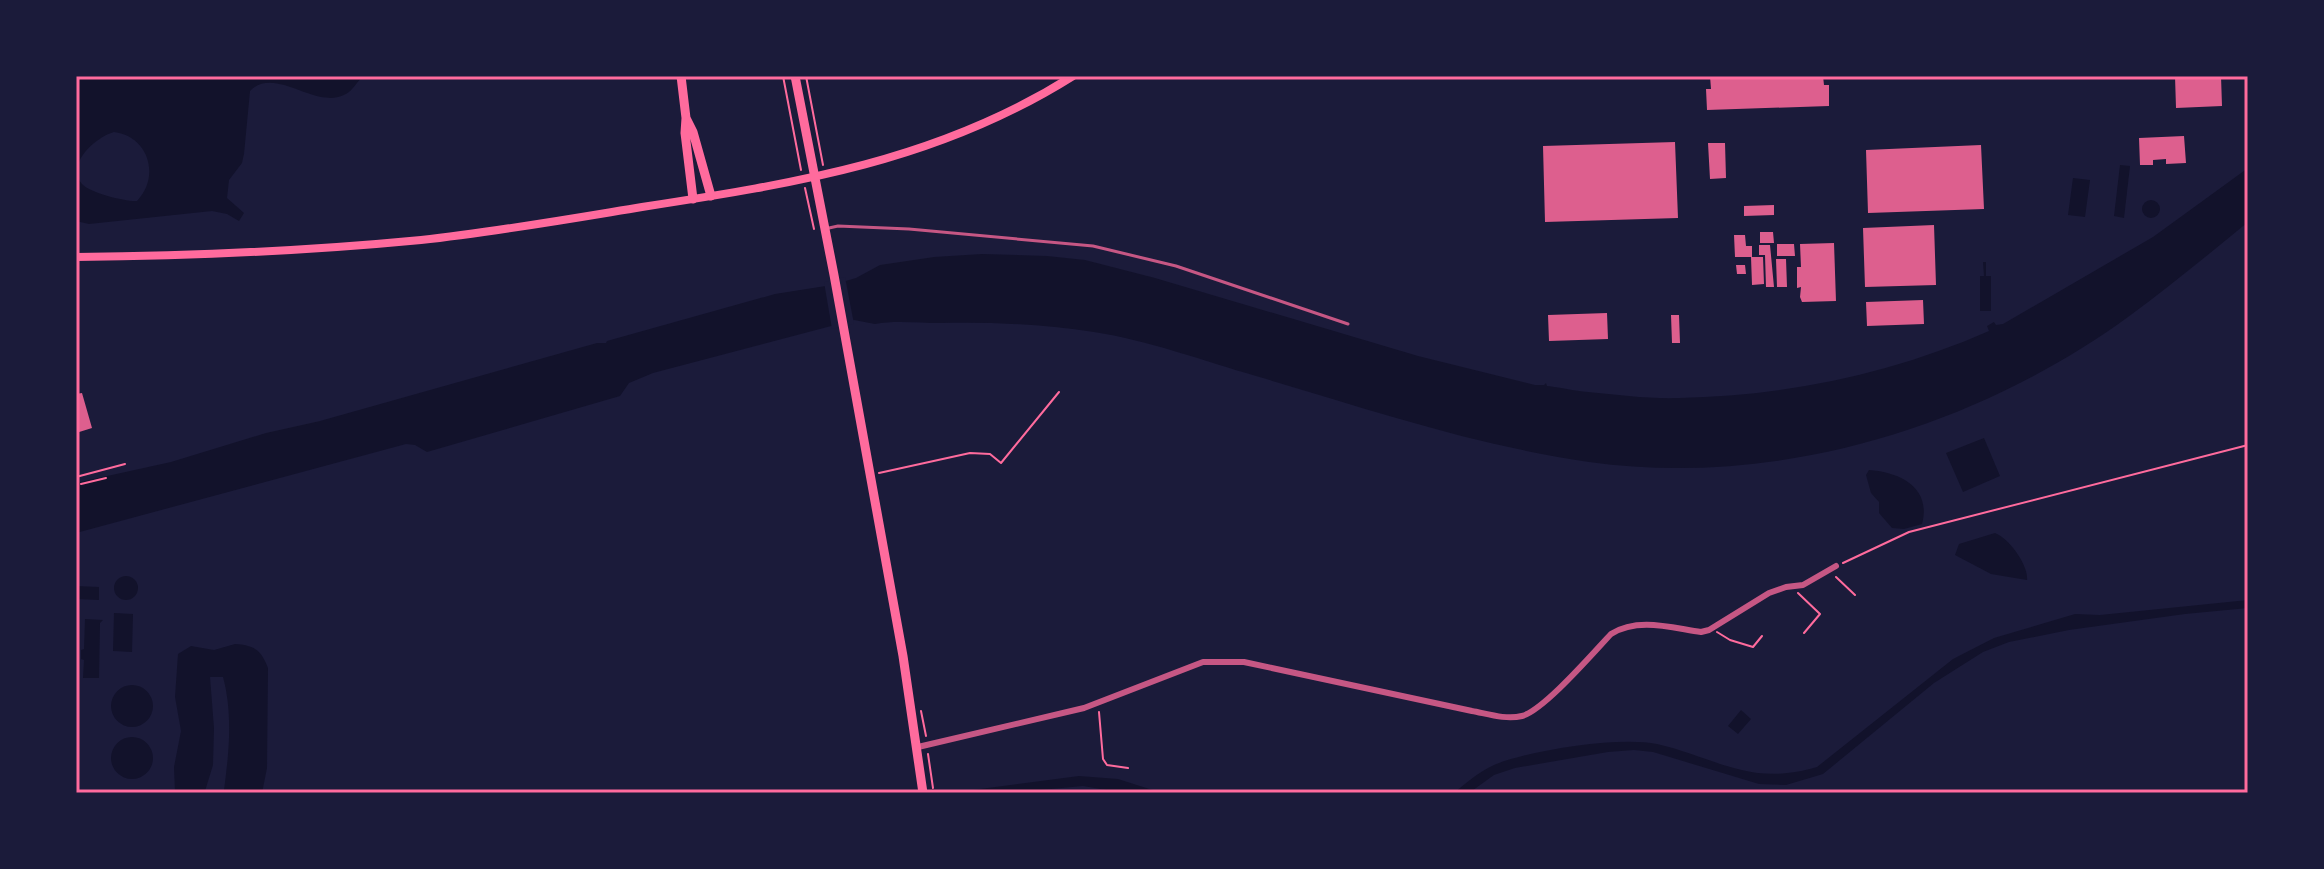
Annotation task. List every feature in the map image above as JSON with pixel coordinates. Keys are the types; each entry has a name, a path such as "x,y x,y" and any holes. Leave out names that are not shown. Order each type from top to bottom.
{"main road":[{"path":"681,76 693,199"},
{"path":"795,76 834,275 918,747 927,779 923,793"},
{"path":"76,257 254,252 421,240 711,196 841,172 904,155 1001,116 1073,76"},
{"path":"686,118 711,196"}],"street":[{"path":"918,747 1096,704 1203,662 1231,661 1472,711 1519,717 1539,706 1611,634 1621,628 1643,624 1701,632 1714,628 1769,593 1800,586 1836,566"}],"lane":[{"path":"825,229 838,226 909,229 1086,245 1176,266 1348,324"}],"path":[{"path":"783,76 798,155"},
{"path":"806,76 820,150"},
{"path":"870,475 970,453 990,454 1001,463 1059,392"},
{"path":"1855,595 1836,578 1836,566 1909,532 2248,445"},
{"path":"76,477 125,464"},
{"path":"81,484 106,478"},
{"path":"1800,586 1798,594 1820,614 1804,633"},
{"path":"1714,628 1730,640 1753,647 1762,636"},
{"path":"1096,704 1101,719 1103,759 1107,765 1128,768"},
{"path":"927,779 933,793"}],"shaded area":[{"path":"76,76 363,76 348,93 334,98 272,83 260,84 250,91 244,154 242,163 229,180 227,198 244,213 239,221 212,211 89,224 76,221","holes":["114,132 126,135 143,149 149,169 144,191 137,201 93,191 82,184 78,176 80,160 91,145"]},
{"path":"2120,165 2130,166 2124,218 2114,216"},
{"path":"2248,168 2248,222 2143,306 2069,356 2006,390 1940,419 1872,441 1802,457 1731,466 1660,468 1589,462 1463,436 1114,336 1018,324 875,324 854,320 653,373 629,383 620,396 427,452 406,444 76,533 76,486 80,482 171,462 266,433 606,343 775,294 832,285 856,278 880,265 934,257 982,254 1085,260 1418,356 1535,385 1546,383 1547,386 1583,391 1668,398 1759,393 1798,387 1876,371 1989,331 1987,326 1994,322 1996,325 2003,324 2153,237"},
{"path":"2073,178 2090,180 2085,217 2068,215"},
{"path":"2151,200 2160,209 2151,218 2142,209"},
{"path":"1983,262 1986,262 1986,276 1991,276 1991,311 1980,311"},
{"path":"1984,438 2000,476 1963,492 1946,453"},
{"path":"1869,470 1902,478 1918,491 1924,511 1922,524 1904,529 1892,528 1879,513 1879,502 1871,493 1866,475"},
{"path":"1995,533 2017,553 2025,567 2027,580 1991,574 1955,555 1959,544"},
{"path":"126,576 135,579 138,588 135,597 126,600 117,597 114,588 117,579"},
{"path":"76,586 99,587 99,600 76,599"},
{"path":"2248,600 2248,608 2069,630 2009,642 1983,652 1934,683 1823,774 1786,785 1759,784 1653,752 1634,750 1515,768 1494,775 1469,793 1454,793 1483,771 1510,759 1598,743 1657,744 1753,772 1772,774 1817,767 1953,659 1994,638 2075,614 2100,615"},
{"path":"114,613 133,614 132,652 113,651"},
{"path":"85,619 103,620 100,623 99,678 83,678 81,650 84,649"},
{"path":"235,644 256,650 268,668 267,768 262,793 225,793 228,705 223,677 210,677 213,765 205,791 175,793 174,767 181,731 175,697 178,654 191,646 214,650"},
{"path":"132,685 147,691 153,706 147,721 132,727 117,721 111,706 117,691"},
{"path":"1741,710 1751,719 1738,734 1728,726"},
{"path":"132,737 147,743 153,758 147,773 132,779 117,773 111,758 117,743"},
{"path":"1079,776 1118,779 1162,793 1124,793 1083,786 1008,793 950,793"}],"pier":[{"path":"845,277 854,324 832,329 824,282"}],"building":[{"path":"1710,76 1823,76 1824,85 1829,85 1829,106 1707,110 1706,89 1711,89"},
{"path":"2175,76 2221,76 2222,106 2176,108"},
{"path":"2184,136 2186,163 2166,164 2166,159 2153,160 2153,165 2140,165 2139,138"},
{"path":"1675,142 1678,218 1545,222 1543,146"},
{"path":"1708,143 1725,143 1726,178 1710,179"},
{"path":"1981,145 1984,209 1868,213 1866,150"},
{"path":"1774,205 1774,215 1744,216 1744,206"},
{"path":"1934,225 1936,285 1865,287 1863,228"},
{"path":"1760,232 1773,232 1774,243 1760,243"},
{"path":"1734,235 1745,235 1746,246 1752,246 1752,257 1735,257"},
{"path":"1834,243 1836,301 1802,302 1801,287 1797,288 1797,267 1801,267 1800,244"},
{"path":"1777,244 1794,244 1795,256 1777,256"},
{"path":"1759,245 1770,245 1774,287 1766,287 1765,255 1759,255"},
{"path":"1751,257 1763,257 1764,284 1752,285"},
{"path":"1776,259 1786,259 1787,287 1777,287"},
{"path":"1736,265 1745,265 1746,274 1737,274"},
{"path":"1923,300 1924,324 1867,326 1866,302"},
{"path":"1607,313 1608,339 1549,341 1548,315"},
{"path":"1671,315 1679,315 1680,343 1672,343"},
{"path":"82,393 92,428 76,433 76,394"}]}
